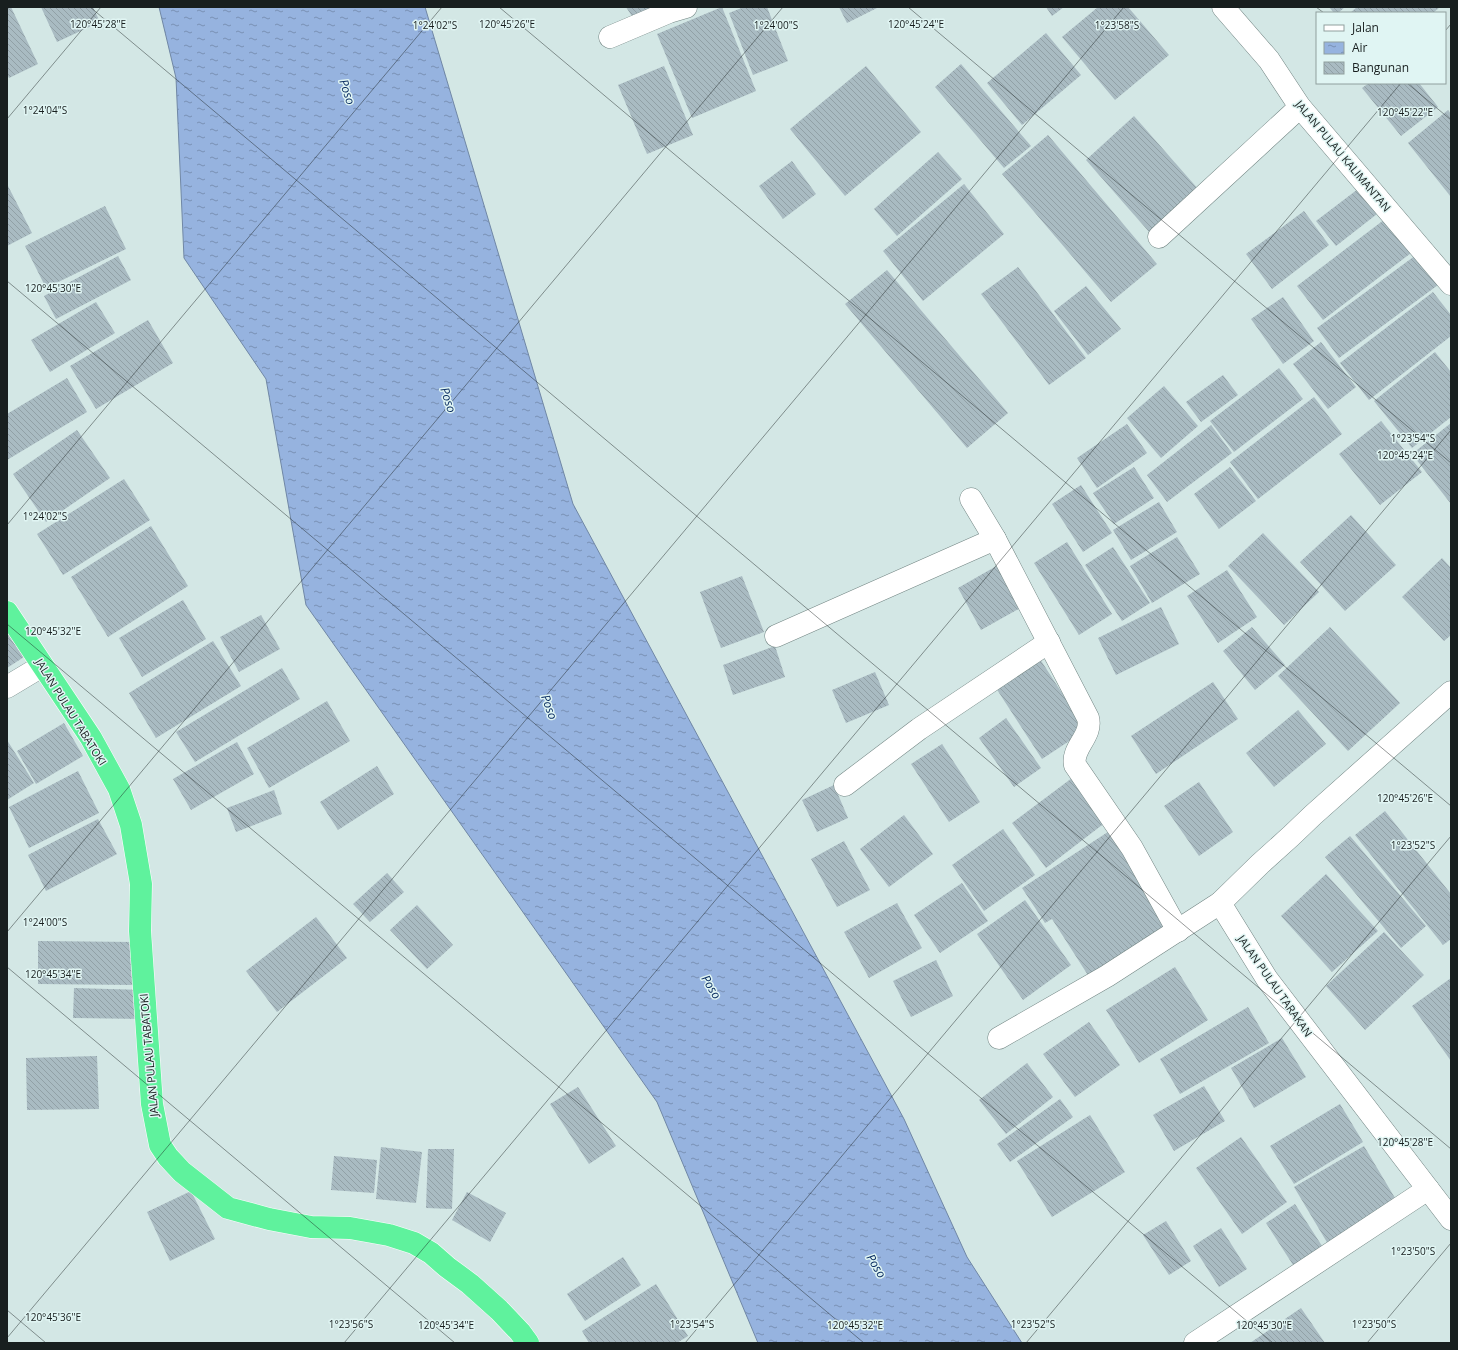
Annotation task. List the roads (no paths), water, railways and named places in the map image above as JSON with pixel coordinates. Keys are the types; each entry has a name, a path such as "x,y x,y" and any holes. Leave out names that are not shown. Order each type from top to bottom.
{"highway":[{"name":"JALAN PULAU TABATOKI","path":"7,612 98,751 119,789 131,825 141,884 140,931 152,1104 160,1145 182,1172 228,1208 269,1219 304,1226 350,1228 389,1235 414,1243 431,1253 470,1284 499,1310 520,1332 528,1343"}],"street":[{"path":"610,37 669,12 686,7"},
{"name":"JALAN PULAU KALIMANTAN","path":"1223,7 1269,60 1300,107 1451,284"},
{"path":"1159,237 1300,107"},
{"path":"971,499 995,539 1090,723 1075,756 1075,765 1132,848 1178,931"},
{"path":"776,636 995,539"},
{"path":"845,785 919,729 1049,642"},
{"path":"7,687 42,666"},
{"path":"999,1038 1107,976 1220,903 1313,815 1451,692"},
{"name":"JALAN PULAU TARAKAN","path":"1220,903 1267,979 1451,1219"},
{"path":"1195,1343 1428,1189"}],"water":[{"name":"Poso","path":"159,7 425,7 573,504 904,1119 967,1257 1022,1343 758,1343 657,1102 306,605 266,379 184,258 176,78"}]}
